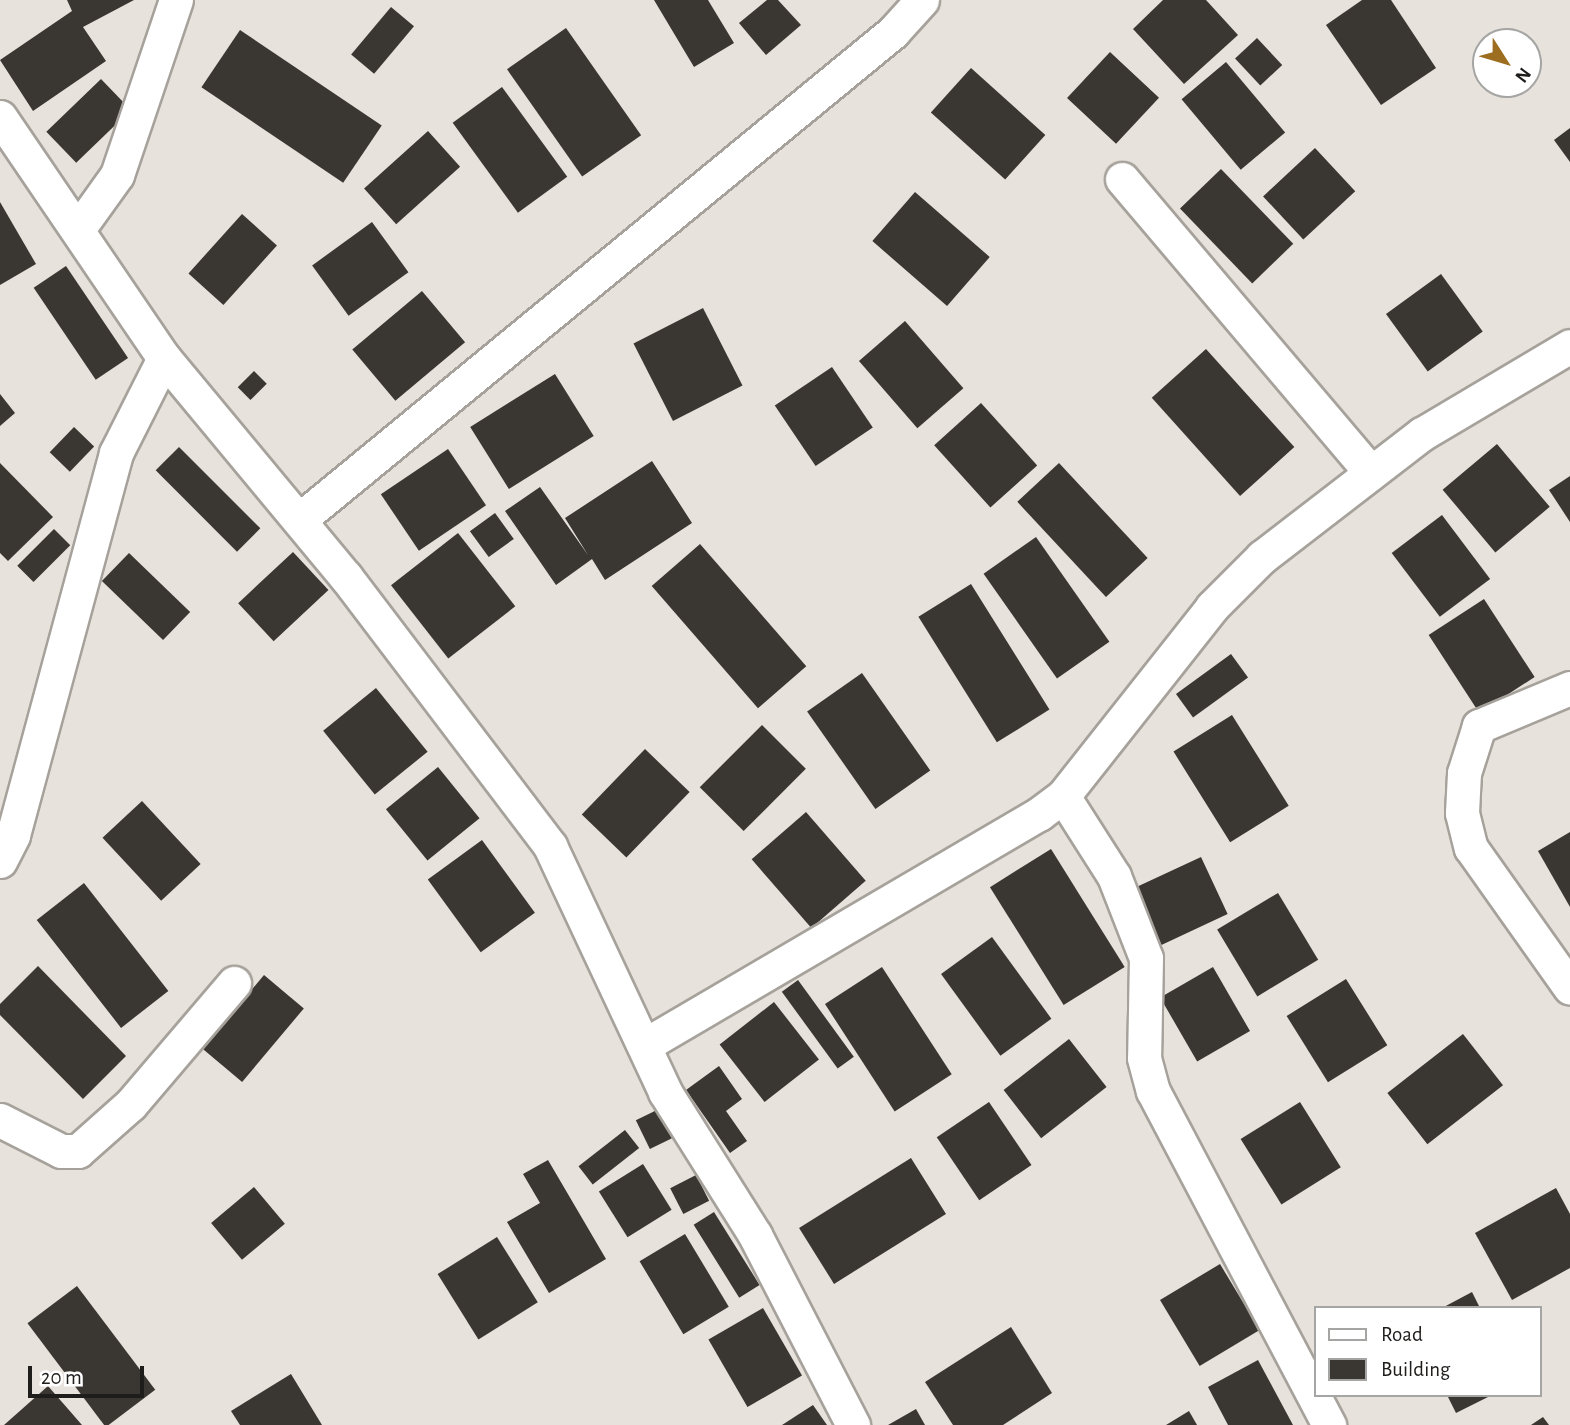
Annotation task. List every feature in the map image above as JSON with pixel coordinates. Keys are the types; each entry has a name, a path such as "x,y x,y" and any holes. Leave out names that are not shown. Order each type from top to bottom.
{"street":[{"path":"79,228 117,175 176,0"},
{"path":"299,520 893,32 922,0"},
{"path":"0,117 79,228 164,358 299,520 550,846 665,1092 755,1235 853,1425"},
{"path":"1122,179 1371,473"},
{"path":"645,1045 833,940 1063,796 1212,607 1262,557 1422,434 1570,346"},
{"path":"0,861 13,835 116,453 164,358"},
{"path":"1570,688 1479,726 1464,773 1462,813 1471,848 1570,988"},
{"path":"1063,796 1114,876 1146,958 1144,1058 1153,1091 1314,1397"},
{"path":"0,1120 61,1151 78,1151 131,1104 234,983"},
{"path":"1314,1397 1329,1425"}],"building":[{"path":"67,0 134,0 83,27 106,61 33,111 0,60 72,11"},
{"path":"654,0 708,0 734,43 694,67"},
{"path":"767,0 778,0 801,25 766,55 739,23"},
{"path":"1163,0 1206,0 1238,35 1184,84 1133,29"},
{"path":"1362,0 1391,0 1436,68 1381,105 1326,25"},
{"path":"391,7 414,26 374,74 351,54"},
{"path":"566,28 641,135 582,177 507,69"},
{"path":"240,30 382,126 343,183 201,87"},
{"path":"1257,38 1282,65 1260,86 1235,58"},
{"path":"1110,52 1159,98 1116,144 1067,98"},
{"path":"1226,62 1285,132 1241,170 1182,99"},
{"path":"971,68 1045,135 1005,180 931,113"},
{"path":"101,79 131,110 76,163 46,132"},
{"path":"502,87 567,177 518,213 453,123"},
{"path":"1570,128 1570,162 1554,140"},
{"path":"428,131 460,167 396,224 364,189"},
{"path":"1315,148 1355,191 1303,240 1263,196"},
{"path":"1221,169 1293,244 1252,283 1180,209"},
{"path":"915,192 990,257 947,306 872,241"},
{"path":"0,202 36,264 0,285"},
{"path":"242,214 277,245 223,305 188,273"},
{"path":"372,222 408,272 349,316 312,265"},
{"path":"66,266 128,358 96,380 34,288"},
{"path":"1441,274 1483,331 1428,371 1386,314"},
{"path":"422,291 465,342 395,401 352,349"},
{"path":"703,308 742,386 673,421 634,343"},
{"path":"905,321 963,388 917,428 859,361"},
{"path":"1206,349 1294,447 1240,496 1152,398"},
{"path":"832,367 873,428 816,466 775,406"},
{"path":"254,371 267,384 250,400 238,387"},
{"path":"555,374 594,436 509,489 470,427"},
{"path":"0,394 15,413 0,426"},
{"path":"981,403 1037,465 990,508 934,445"},
{"path":"74,427 94,446 70,472 50,452"},
{"path":"1497,444 1550,507 1495,552 1443,490"},
{"path":"179,447 260,528 237,552 156,470"},
{"path":"448,449 486,505 419,551 381,494"},
{"path":"652,461 692,523 605,580 592,559 556,585 505,511 540,487 588,555 565,518"},
{"path":"0,463 53,517 8,561 0,553"},
{"path":"1059,463 1148,558 1106,597 1017,502"},
{"path":"1570,476 1570,522 1549,490"},
{"path":"495,513 514,539 489,557 470,531"},
{"path":"1442,515 1490,579 1440,617 1392,553"},
{"path":"54,529 70,545 33,582 17,566"},
{"path":"458,533 515,606 448,659 391,585"},
{"path":"1036,537 1109,642 1057,679 984,574"},
{"path":"700,544 806,666 758,708 652,586"},
{"path":"293,552 328,590 274,641 238,603"},
{"path":"129,553 190,612 163,640 102,581"},
{"path":"971,584 1049,710 997,742 918,617"},
{"path":"1484,599 1535,677 1479,713 1429,635"},
{"path":"1231,654 1248,677 1193,717 1176,694"},
{"path":"862,673 930,770 875,809 807,711"},
{"path":"376,688 428,752 375,795 323,731"},
{"path":"1232,715 1289,806 1230,842 1173,752"},
{"path":"762,725 806,769 744,831 700,787"},
{"path":"645,749 690,792 626,858 582,814"},
{"path":"438,767 480,818 427,860 386,809"},
{"path":"142,801 201,864 161,901 103,838"},
{"path":"806,812 866,881 811,928 752,859"},
{"path":"1570,832 1570,907 1538,851"},
{"path":"482,840 535,913 481,952 428,879"},
{"path":"1051,849 1125,967 1064,1005 990,887"},
{"path":"1201,857 1228,914 1161,945 1135,888"},
{"path":"84,883 168,991 121,1028 37,920"},
{"path":"1278,893 1318,960 1257,996 1217,930"},
{"path":"992,937 1051,1019 1000,1056 941,974"},
{"path":"38,966 126,1056 83,1099 0,1015 0,1004"},
{"path":"882,967 952,1074 895,1111 825,1004"},
{"path":"1213,967 1250,1031 1197,1062 1160,997"},
{"path":"264,975 304,1008 242,1082 202,1049"},
{"path":"1346,979 1387,1045 1328,1082 1287,1016"},
{"path":"798,980 854,1057 838,1069 782,992"},
{"path":"774,1002 819,1060 765,1102 720,1044"},
{"path":"1463,1034 1503,1085 1427,1144 1387,1093"},
{"path":"1069,1039 1107,1087 1041,1138 1004,1090"},
{"path":"719,1066 742,1099 726,1111 747,1141 730,1153 686,1090"},
{"path":"989,1102 1031,1165 979,1200 937,1137"},
{"path":"1300,1102 1341,1167 1281,1204 1241,1139"},
{"path":"661,1108 675,1137 650,1149 636,1120"},
{"path":"625,1130 639,1148 593,1184 579,1166"},
{"path":"911,1158 946,1214 834,1284 799,1228"},
{"path":"548,1160 606,1259 549,1293 507,1222 540,1203 523,1174"},
{"path":"643,1164 672,1210 628,1237 599,1192"},
{"path":"696,1175 709,1201 683,1214 670,1188"},
{"path":"254,1187 285,1224 242,1260 211,1223"},
{"path":"1556,1188 1570,1214 1570,1268 1512,1300 1475,1233"},
{"path":"714,1212 760,1285 739,1298 694,1225"},
{"path":"685,1234 729,1307 683,1334 640,1261"},
{"path":"497,1237 538,1302 478,1339 438,1274"},
{"path":"1220,1264 1260,1330 1200,1366 1160,1300"},
{"path":"77,1286 155,1390 109,1425 104,1425 27,1323"},
{"path":"1472,1292 1479,1306 1446,1306"},
{"path":"763,1308 802,1376 747,1407 708,1340"},
{"path":"1011,1327 1052,1393 1003,1425 953,1425 925,1382"},
{"path":"1258,1360 1293,1425 1228,1425 1208,1387"},
{"path":"291,1374 322,1425 240,1425 231,1411"},
{"path":"48,1386 82,1425 4,1425"},
{"path":"1448,1397 1488,1397 1456,1413"},
{"path":"813,1405 827,1425 782,1425"},
{"path":"916,1409 925,1425 888,1425"},
{"path":"1189,1411 1197,1425 1166,1425"},
{"path":"1543,1417 1549,1425 1531,1425"}]}
